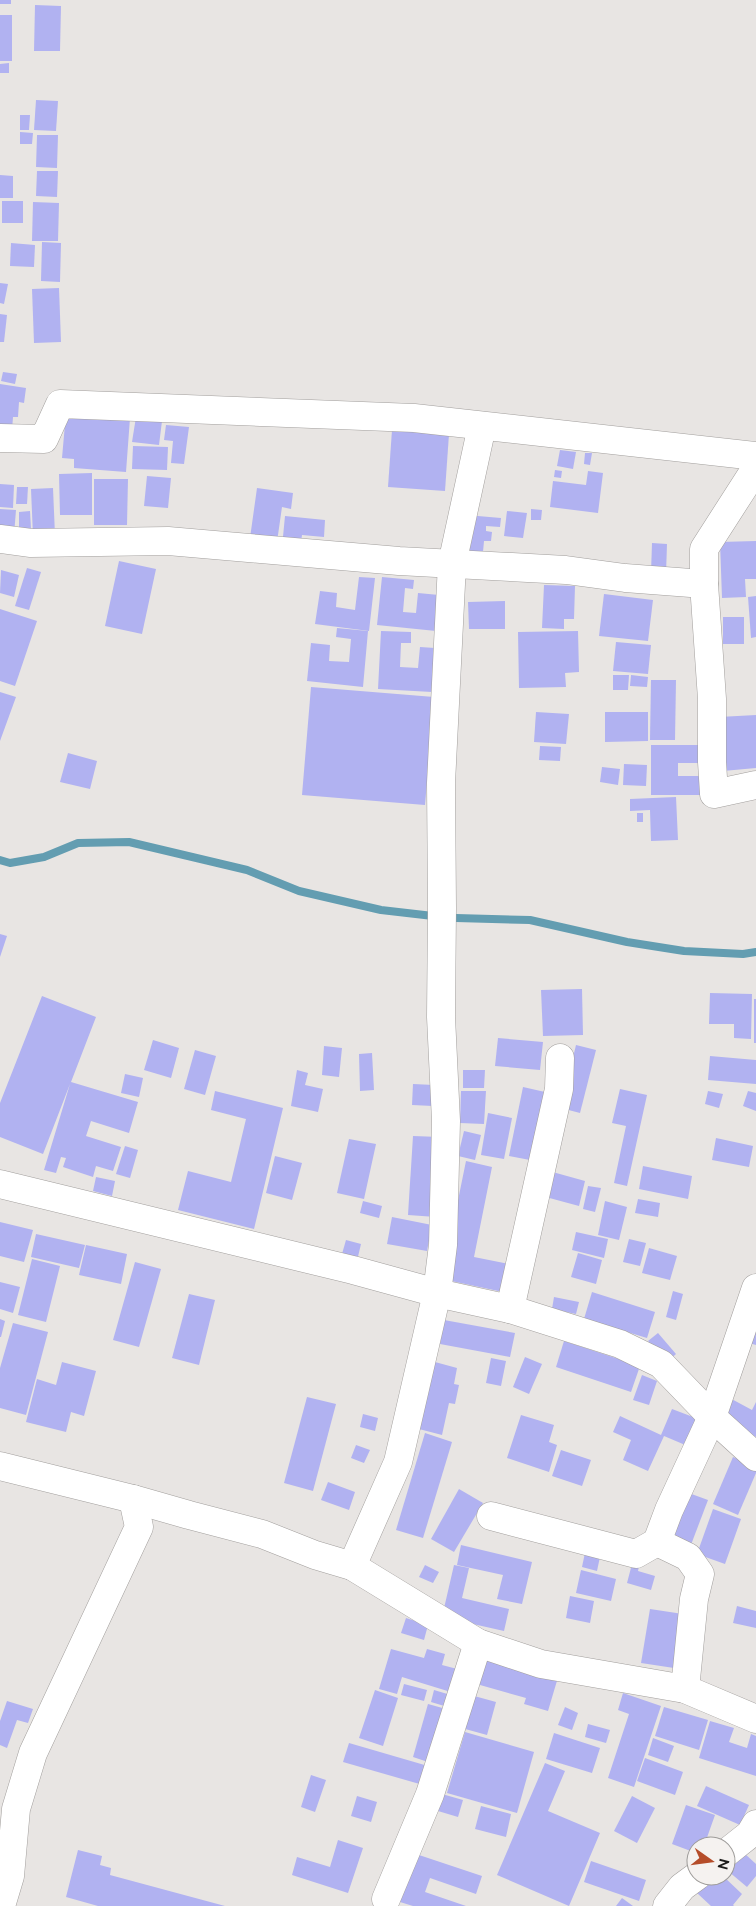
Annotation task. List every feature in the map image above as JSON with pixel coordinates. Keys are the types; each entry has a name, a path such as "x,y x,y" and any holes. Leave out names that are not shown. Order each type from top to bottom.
{"street":[{"path":"0,438 44,439 60,404 414,418 756,456"},
{"path":"352,1566 398,1462 437,1294 443,1245 446,1120 441,1017 441,783 452,564 482,426"},
{"path":"756,468 704,549 704,584 712,699 714,794 756,785"},
{"path":"0,539 31,543 168,541 399,561 566,570 625,578 704,584"},
{"path":"510,1309 559,1089 560,1058"},
{"path":"0,1184 343,1268 437,1294 510,1309 620,1344 661,1364 712,1417 756,1457"},
{"path":"491,1516 636,1554 657,1542 669,1510 712,1417 756,1288"},
{"path":"0,1466 262,1534 315,1555 352,1566 478,1643 541,1664 685,1689 756,1719"},
{"path":"1,1906 10,1876 16,1809 33,1753 139,1527 133,1499"},
{"path":"139,1527 189,1516"},
{"path":"657,1542 688,1557 700,1574 694,1599 685,1689"},
{"path":"386,1900 430,1794 478,1643"},
{"path":"736,1845 750,1834 756,1824"},
{"path":"667,1906 686,1884"}],"building":[{"path":"0,0 11,0 11,4 0,4"},
{"path":"35,5 61,6 60,51 34,51"},
{"path":"0,15 12,15 12,61 0,61"},
{"path":"9,63 9,73 0,73 0,64"},
{"path":"36,100 58,101 56,131 34,130"},
{"path":"20,115 30,115 29,130 20,130"},
{"path":"20,132 33,133 32,144 20,144"},
{"path":"37,135 58,135 57,168 36,167"},
{"path":"37,171 58,171 57,197 36,196"},
{"path":"0,175 13,176 13,198 0,198"},
{"path":"2,201 23,201 23,223 2,223"},
{"path":"33,202 59,203 58,241 32,241"},
{"path":"42,242 61,243 60,282 41,281"},
{"path":"11,243 35,245 34,267 10,266"},
{"path":"0,283 8,284 4,304 0,303"},
{"path":"59,288 61,342 34,343 32,289"},
{"path":"0,314 7,315 4,342 0,342"},
{"path":"3,372 17,374 15,384 1,381"},
{"path":"0,384 26,388 24,403 19,402 18,417 13,417 12,430 0,429"},
{"path":"66,413 130,418 126,472 74,468 74,459 62,458"},
{"path":"136,417 162,421 159,445 132,442"},
{"path":"166,425 189,427 184,464 171,463 173,441 164,440"},
{"path":"392,430 449,434 445,491 388,487"},
{"path":"133,446 168,447 167,470 132,469"},
{"path":"560,450 576,452 573,469 557,466"},
{"path":"585,453 592,453 590,465 584,464"},
{"path":"555,470 562,471 561,478 554,477"},
{"path":"588,471 603,473 598,513 550,507 553,481 586,485"},
{"path":"92,473 92,515 60,515 59,474"},
{"path":"147,476 171,478 168,508 144,506"},
{"path":"94,479 128,479 127,525 94,525"},
{"path":"0,484 14,485 13,508 0,507"},
{"path":"17,487 28,487 27,504 16,504"},
{"path":"53,488 55,535 33,536 31,489"},
{"path":"257,488 293,493 291,509 282,507 277,542 250,538"},
{"path":"0,509 16,510 14,535 0,534"},
{"path":"531,509 542,510 541,520 531,520"},
{"path":"30,511 31,529 19,529 19,512"},
{"path":"507,511 527,513 523,538 504,536"},
{"path":"466,515 501,518 500,527 486,526 486,531 492,532 491,541 484,541 483,552 463,558"},
{"path":"285,516 325,520 324,537 302,535 300,549 282,547"},
{"path":"756,541 756,579 745,579 746,597 722,598 720,542"},
{"path":"652,543 667,544 666,574 651,573"},
{"path":"119,561 156,569 142,634 105,626"},
{"path":"27,568 41,572 29,610 15,606"},
{"path":"1,570 19,575 14,597 0,593"},
{"path":"359,577 375,578 369,631 315,624 320,591 337,593 336,607 355,610"},
{"path":"382,577 414,580 413,589 405,588 403,612 416,613 418,593 439,595 436,631 377,625"},
{"path":"544,585 575,586 574,619 564,619 564,629 542,628"},
{"path":"604,594 653,600 648,641 599,636"},
{"path":"756,596 756,637 751,638 748,597"},
{"path":"505,601 505,629 469,629 468,602"},
{"path":"0,609 37,621 15,686 0,681"},
{"path":"723,617 744,617 744,644 723,644"},
{"path":"337,628 368,631 363,687 307,681 311,643 330,645 329,661 349,662 351,639 336,637"},
{"path":"381,631 411,632 411,643 401,643 400,667 418,668 420,647 435,648 432,692 378,689"},
{"path":"578,631 579,672 565,673 566,687 519,688 518,632"},
{"path":"616,642 651,645 648,674 613,671"},
{"path":"613,675 629,675 628,690 613,690"},
{"path":"631,675 648,677 647,687 630,686"},
{"path":"651,680 676,680 675,740 650,740"},
{"path":"311,687 434,697 425,805 302,795"},
{"path":"0,692 16,697 0,741"},
{"path":"536,712 569,714 566,744 534,742"},
{"path":"605,712 648,712 648,741 605,742"},
{"path":"756,715 756,768 723,771 719,717"},
{"path":"651,745 700,745 700,763 678,763 678,776 700,776 700,795 651,795"},
{"path":"540,746 561,747 560,761 539,760"},
{"path":"68,753 97,761 90,789 60,782"},
{"path":"624,764 647,765 646,786 623,785"},
{"path":"602,767 620,769 618,785 600,782"},
{"path":"676,797 678,840 651,841 650,810 630,811 630,799"},
{"path":"637,813 643,813 643,822 637,822"},
{"path":"0,934 7,936 0,957"},
{"path":"582,989 583,1035 543,1036 541,990"},
{"path":"710,993 752,994 751,1039 734,1038 734,1024 709,1024"},
{"path":"42,996 96,1017 71,1082 138,1102 129,1133 91,1121 86,1136 121,1147 113,1171 96,1166 93,1177 63,1167 66,1158 61,1157 56,1173 44,1170 70,1084 43,1154 0,1137 0,1103"},
{"path":"754,999 756,999 756,1043 754,1043"},
{"path":"498,1038 543,1042 540,1070 495,1066"},
{"path":"153,1040 179,1048 171,1078 144,1070"},
{"path":"576,1045 596,1050 580,1113 561,1108"},
{"path":"324,1046 342,1048 339,1077 322,1075"},
{"path":"195,1050 216,1056 205,1095 184,1089"},
{"path":"372,1053 374,1090 360,1091 359,1054"},
{"path":"710,1056 756,1060 756,1084 708,1080"},
{"path":"297,1070 308,1073 305,1085 323,1089 318,1112 291,1106"},
{"path":"463,1070 485,1070 484,1088 463,1088"},
{"path":"125,1074 143,1078 139,1097 121,1093"},
{"path":"413,1084 434,1085 433,1106 412,1105"},
{"path":"523,1087 545,1092 530,1160 509,1156"},
{"path":"620,1089 647,1095 627,1186 614,1183 626,1126 612,1123"},
{"path":"215,1091 283,1108 254,1229 178,1210 188,1171 231,1182 246,1119 211,1110"},
{"path":"461,1091 486,1091 484,1124 460,1123"},
{"path":"708,1091 723,1094 719,1108 705,1104"},
{"path":"748,1091 756,1093 756,1111 743,1106"},
{"path":"488,1113 512,1118 504,1159 481,1155"},
{"path":"464,1131 481,1135 475,1160 458,1156"},
{"path":"413,1136 440,1137 436,1217 408,1215"},
{"path":"716,1138 753,1146 749,1167 712,1160"},
{"path":"349,1139 376,1144 364,1199 337,1193"},
{"path":"125,1146 138,1150 130,1178 116,1174"},
{"path":"275,1156 302,1163 292,1200 266,1193"},
{"path":"466,1161 492,1167 474,1257 509,1264 503,1292 442,1279"},
{"path":"643,1166 692,1176 688,1199 639,1189"},
{"path":"549,1171 585,1181 579,1206 542,1196"},
{"path":"96,1177 115,1181 112,1196 93,1191"},
{"path":"588,1186 601,1188 595,1212 583,1209"},
{"path":"638,1199 660,1203 658,1217 635,1213"},
{"path":"363,1201 382,1206 379,1218 360,1213"},
{"path":"605,1201 627,1207 619,1240 598,1235"},
{"path":"392,1217 432,1225 427,1251 387,1244"},
{"path":"0,1222 33,1230 24,1262 0,1256"},
{"path":"576,1232 608,1239 604,1258 572,1250"},
{"path":"36,1234 85,1245 79,1268 31,1257"},
{"path":"629,1239 646,1243 640,1266 623,1262"},
{"path":"346,1240 361,1244 356,1265 340,1261"},
{"path":"86,1245 127,1254 121,1284 79,1275"},
{"path":"649,1248 677,1256 670,1280 642,1273"},
{"path":"578,1253 602,1260 596,1284 571,1277"},
{"path":"32,1259 60,1266 46,1322 18,1315"},
{"path":"135,1262 161,1269 139,1347 113,1340"},
{"path":"0,1282 20,1287 13,1313 0,1309"},
{"path":"673,1291 683,1294 676,1320 666,1317"},
{"path":"592,1292 655,1312 647,1338 584,1319"},
{"path":"189,1294 215,1300 199,1365 172,1358"},
{"path":"554,1297 579,1302 576,1314 552,1309"},
{"path":"0,1319 5,1321 1,1337 0,1337"},
{"path":"444,1320 515,1333 510,1357 440,1344"},
{"path":"756,1321 756,1345 749,1343"},
{"path":"13,1323 48,1332 26,1415 0,1408 0,1368"},
{"path":"658,1333 676,1354 666,1363 648,1341"},
{"path":"564,1341 640,1366 631,1392 556,1367"},
{"path":"525,1357 542,1364 529,1394 513,1387"},
{"path":"491,1358 506,1361 501,1386 486,1383"},
{"path":"62,1362 96,1371 84,1416 71,1412 66,1432 26,1422 37,1379 56,1385"},
{"path":"435,1362 457,1368 454,1384 459,1385 455,1404 449,1403 442,1435 419,1429"},
{"path":"642,1375 657,1381 649,1405 633,1400"},
{"path":"726,1396 752,1410 756,1402 756,1437 715,1415"},
{"path":"307,1397 336,1404 313,1491 284,1483"},
{"path":"672,1409 701,1420 690,1447 664,1436 648,1471 623,1460 631,1440 613,1432 620,1416 661,1435"},
{"path":"363,1414 378,1418 375,1431 360,1427"},
{"path":"521,1415 554,1425 549,1442 557,1445 549,1472 507,1458"},
{"path":"425,1433 452,1442 423,1538 396,1530"},
{"path":"356,1445 370,1450 364,1463 351,1458"},
{"path":"561,1450 591,1460 582,1486 552,1476"},
{"path":"733,1457 756,1467 756,1473 738,1515 713,1504"},
{"path":"328,1482 355,1492 349,1510 321,1500"},
{"path":"459,1489 483,1503 454,1552 431,1539"},
{"path":"686,1492 708,1500 689,1550 668,1542"},
{"path":"713,1509 741,1519 725,1564 697,1554"},
{"path":"461,1545 532,1562 522,1604 497,1599 503,1575 457,1565"},
{"path":"586,1548 601,1552 597,1571 582,1567"},
{"path":"632,1564 639,1566 638,1571 655,1576 651,1590 627,1583"},
{"path":"425,1565 439,1572 433,1583 419,1577"},
{"path":"454,1565 469,1568 462,1598 509,1609 504,1631 442,1617"},
{"path":"581,1570 616,1579 611,1601 576,1593"},
{"path":"570,1596 594,1601 590,1623 566,1618"},
{"path":"737,1606 756,1611 756,1628 733,1623"},
{"path":"650,1609 683,1614 674,1668 641,1663"},
{"path":"406,1618 428,1625 424,1640 401,1633"},
{"path":"391,1649 424,1658 427,1649 445,1654 442,1665 461,1670 454,1693 402,1677 397,1694 379,1689"},
{"path":"481,1652 559,1674 548,1711 524,1704 526,1698 473,1683"},
{"path":"404,1684 427,1690 424,1701 401,1695"},
{"path":"375,1690 398,1698 383,1746 359,1738"},
{"path":"434,1690 454,1696 451,1708 431,1702"},
{"path":"623,1693 661,1706 634,1787 608,1778 629,1714 618,1710"},
{"path":"467,1694 496,1702 487,1735 458,1727"},
{"path":"7,1701 33,1709 28,1723 17,1720 7,1748 0,1745 0,1721"},
{"path":"428,1704 446,1709 431,1763 413,1757"},
{"path":"565,1707 578,1713 572,1730 558,1725"},
{"path":"664,1707 708,1720 699,1750 655,1736"},
{"path":"710,1721 734,1728 729,1742 747,1748 751,1734 756,1736 756,1776 699,1758"},
{"path":"588,1724 610,1730 606,1743 585,1737"},
{"path":"465,1732 534,1752 517,1813 447,1793"},
{"path":"554,1733 600,1748 592,1773 546,1759"},
{"path":"653,1738 674,1746 668,1762 648,1755"},
{"path":"349,1743 428,1766 423,1785 343,1762"},
{"path":"645,1758 683,1772 675,1795 637,1781"},
{"path":"545,1763 565,1771 548,1811 600,1833 569,1906 497,1875"},
{"path":"311,1775 326,1780 315,1812 301,1807"},
{"path":"706,1786 749,1805 740,1825 697,1806"},
{"path":"442,1794 463,1800 458,1817 438,1811"},
{"path":"357,1796 377,1802 371,1822 351,1816"},
{"path":"632,1796 655,1808 637,1843 614,1831"},
{"path":"686,1805 715,1815 708,1836 686,1836 686,1849 672,1844"},
{"path":"481,1806 511,1814 506,1837 475,1829"},
{"path":"338,1840 363,1848 348,1893 292,1875 297,1857 330,1867"},
{"path":"78,1850 102,1856 100,1865 111,1868 110,1875 225,1906 98,1906 66,1897"},
{"path":"744,1853 756,1864 756,1876 747,1887 736,1878 736,1862"},
{"path":"416,1854 482,1876 476,1894 430,1878 425,1892 466,1906 413,1906 400,1902"},
{"path":"591,1861 646,1880 639,1901 584,1882"},
{"path":"704,1886 734,1886 742,1894 734,1906 711,1906 697,1893"},
{"path":"622,1898 633,1906 616,1906"}],"waterway":[{"path":"0,860 10,863 44,857 78,843 129,842 247,870 299,891 381,910 433,916"},
{"path":"456,918 530,920 627,942 684,951 743,954 756,952"}]}
